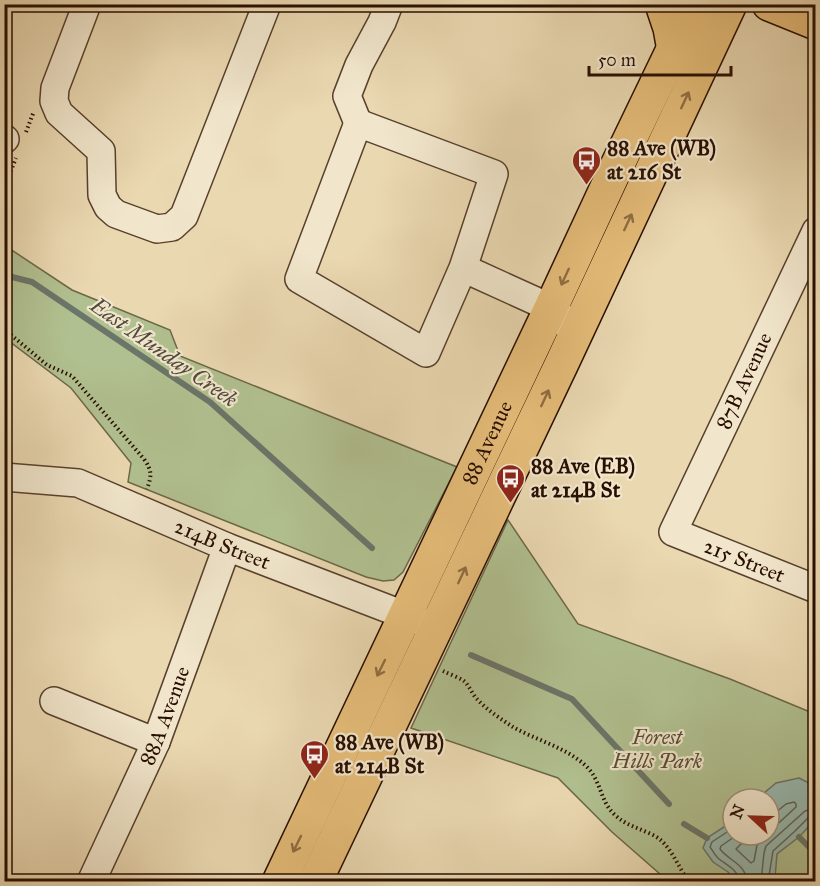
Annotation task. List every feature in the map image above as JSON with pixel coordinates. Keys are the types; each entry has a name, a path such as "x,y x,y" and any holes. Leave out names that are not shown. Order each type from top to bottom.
{"main road":[{"path":"662,4 674,50"},
{"name":"88 Avenue","path":"279,882 695,4"},
{"name":"88 Avenue","path":"315,882 730,4"},
{"path":"769,4 816,23"}],"street":[{"path":"87,4 55,88 54,101 59,113 101,151 102,195 108,207 116,214 157,229 172,227 184,216 267,4"},
{"path":"358,123 494,174 463,268 426,353 299,279 358,123 347,96 359,65 389,4"},
{"name":"87B Avenue","path":"673,532 816,231"},
{"path":"463,268 551,308 562,317 566,325 562,363"},
{"name":"214B Street","path":"4,477 78,483 227,548 437,627"},
{"name":"215 Street","path":"673,532 816,589"},
{"name":"88A Avenue","path":"91,882 156,742 227,548"},
{"path":"54,701 156,742"}],"path":[{"path":"4,329 47,365 72,376 144,459 151,470 151,479 140,510"},
{"path":"421,661 465,682 474,697 514,727 586,766 600,786 605,804 612,813 621,821 658,838 669,850 689,882"}],"green space":[{"path":"4,245 72,290 170,330 180,356 457,467 403,572 394,580 383,581 366,577 128,482 131,463 71,388 5,338"},
{"name":"Forest Hills Park","path":"508,520 578,624 730,679 815,714 815,881 668,881 612,832 558,778 411,728"}],"water":[{"path":"799,778 815,786 816,817 799,837 777,854 775,878 772,881 736,881 728,872 713,862 703,848 707,838 721,829 721,847 781,847 781,787 771,787 776,783"}],"waterway":[{"name":"East Munday Creek","path":"4,275 32,282 210,402 372,548"},
{"path":"471,655 572,699 669,804"},
{"path":"684,824 707,838"},
{"path":"799,837 816,854"}],"place":[{"name":"88 Ave (WB) at 216 St","path":"586,186"},
{"name":"88 Ave (EB) at 214B St","path":"510,504"},
{"name":"88 Ave (WB) at 214B St","path":"314,780"}]}
